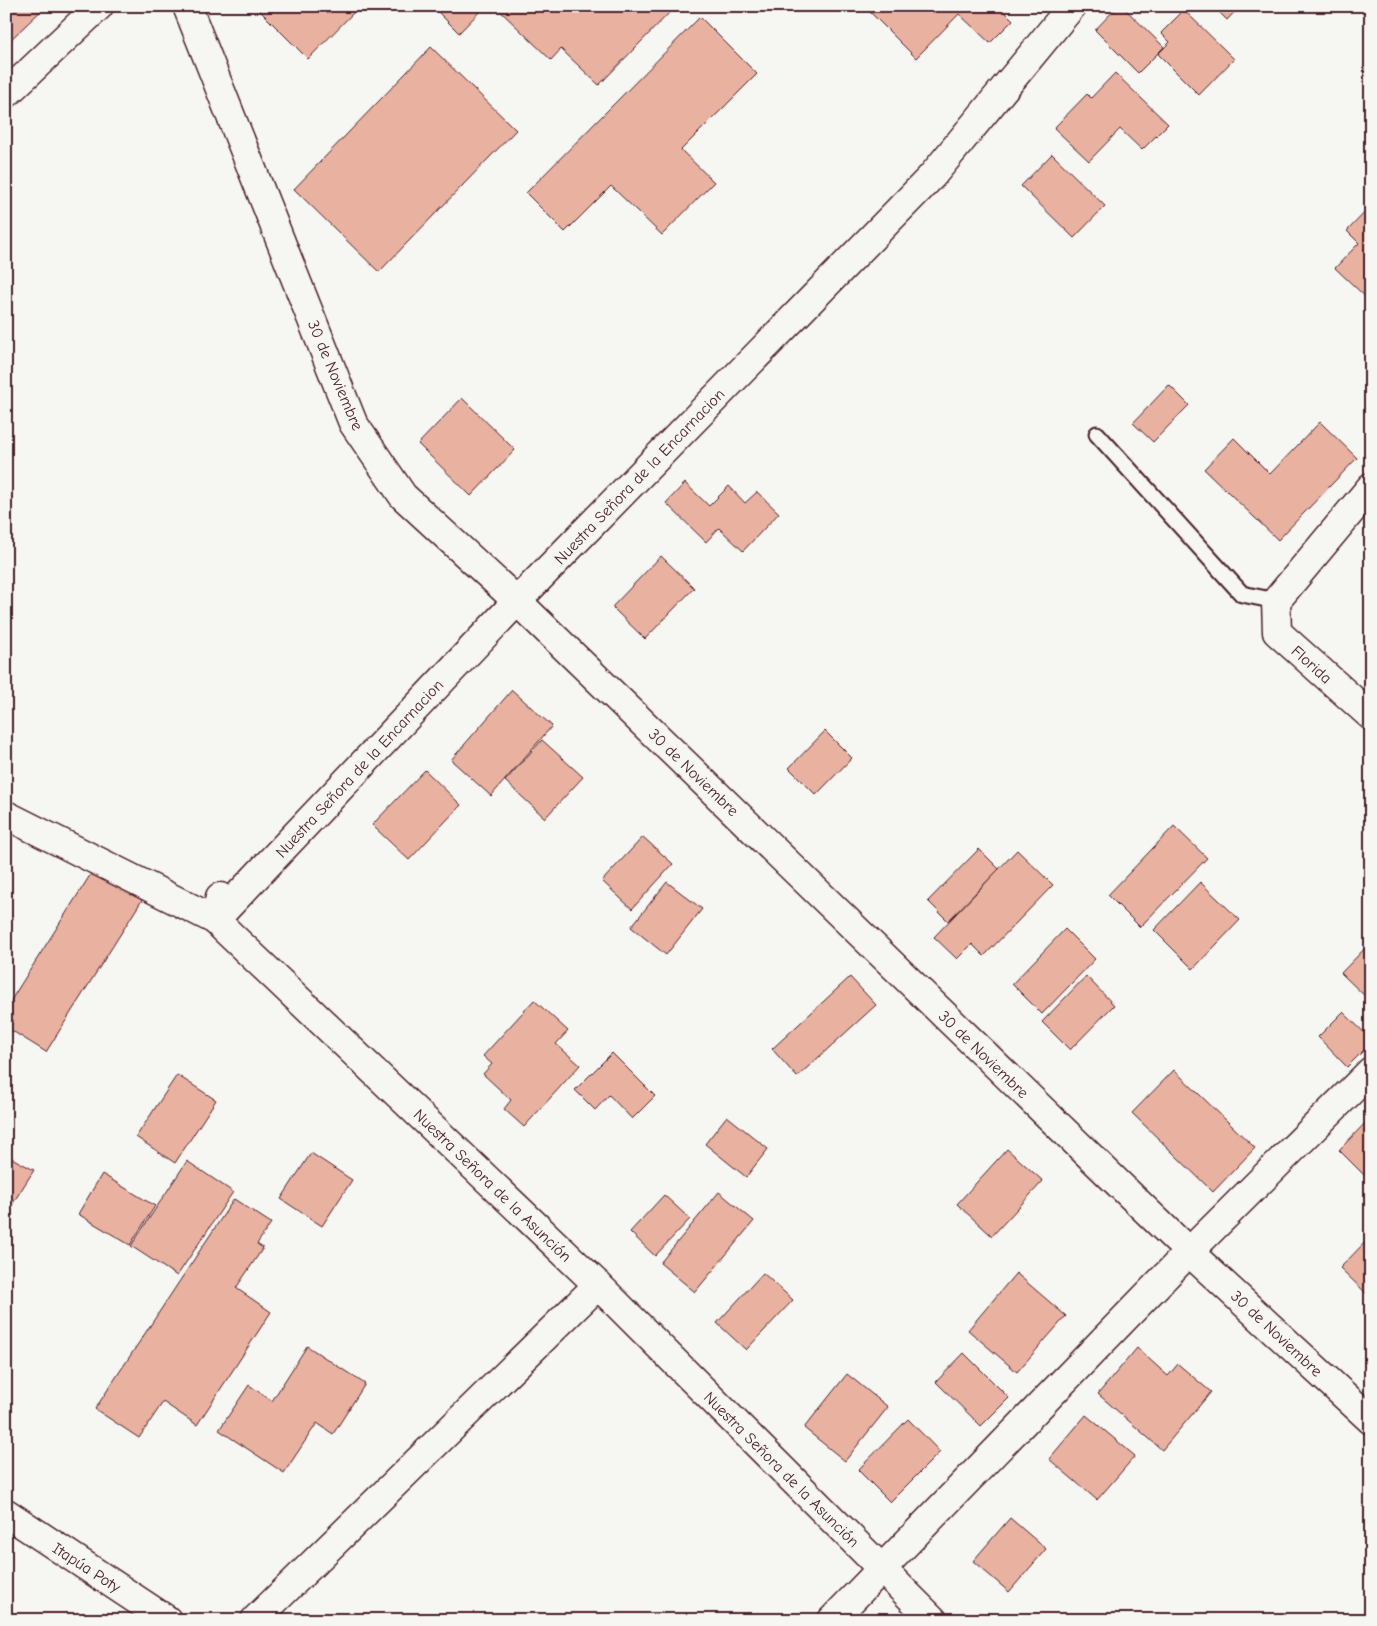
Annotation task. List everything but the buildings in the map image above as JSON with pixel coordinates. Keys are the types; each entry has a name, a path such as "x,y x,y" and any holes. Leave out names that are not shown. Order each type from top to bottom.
{"street":[{"path":"6,94 99,6"},
{"name":"30 de Noviembre","path":"187,6 353,423 403,496 517,601 1189,1252 1371,1420"},
{"name":"Nuestra Señora de la Encarnacion","path":"218,908 932,176 1072,6"},
{"path":"1276,601 1371,487"},
{"name":"Florida","path":"1276,601 1277,632 1371,716"},
{"name":"Nuestra Señora de la Asunción","path":"6,815 218,908 933,1620"},
{"path":"832,1620 1189,1252 1371,1071"},
{"path":"256,1620 598,1285"},
{"name":"Itapúa Poty","path":"6,1514 168,1620"}],"lane":[{"path":"1097,434 1242,594 1276,601"}]}
